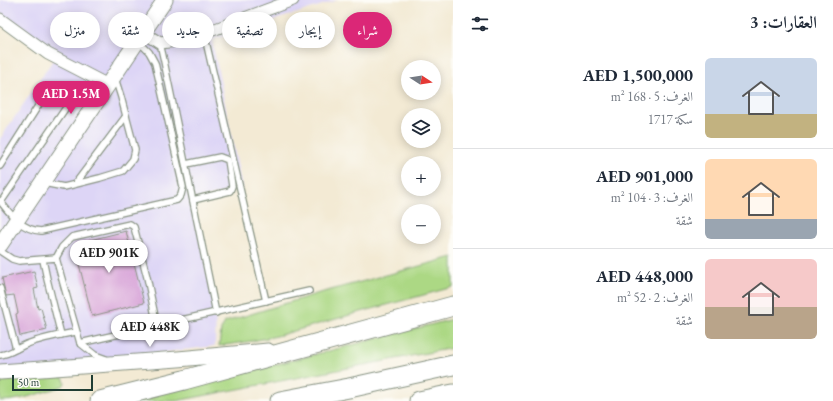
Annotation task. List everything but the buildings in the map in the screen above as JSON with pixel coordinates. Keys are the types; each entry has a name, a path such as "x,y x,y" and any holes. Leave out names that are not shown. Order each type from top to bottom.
{"highway":[{"path":"100,401 184,380 453,306"},
{"path":"280,401 349,388 453,365"},
{"path":"419,401 453,394"}],"street":[{"path":"214,29 293,0"},
{"path":"154,14 162,1"},
{"path":"0,19 48,54 108,85"},
{"path":"154,41 160,43"},
{"path":"0,245 132,48"},
{"path":"1,371 120,364 300,348"}],"lane":[{"path":"160,43 216,313"},
{"path":"78,90 0,202 16,221 33,231 42,231 177,200 181,195 183,187 154,63 147,48"},
{"path":"207,48 266,301"},
{"path":"0,166 45,95 66,88 78,90 108,85 126,116 135,150 133,159 123,171 100,178 64,187 42,183"},
{"path":"75,184 126,116"},
{"path":"186,164 220,157 228,160 232,186 230,191 193,200"},
{"path":"120,364 94,355 80,343 56,258 62,247 72,237 130,224 134,227 147,277 157,326"},
{"path":"0,251 12,259 19,261 56,258"},
{"path":"43,260 61,335"},
{"path":"0,288 16,349"},
{"path":"80,343 309,291"},
{"path":"0,355 6,355 26,345 76,332"}],"shaded area":[{"path":"0,0 338,0 300,12 285,12 285,17 277,19 277,12 222,12 222,37 214,39 214,12 162,12 162,48 214,48 242,188 193,200 216,313 215,346 0,372 0,139 55,57 0,19"}],"green space":[{"path":"453,257 453,287 277,336 219,346 221,330 225,322 316,294"},
{"path":"453,319 453,348 176,401 127,401 274,365"},
{"path":"62,376 65,383 63,386 24,398 0,401 0,380"}]}
